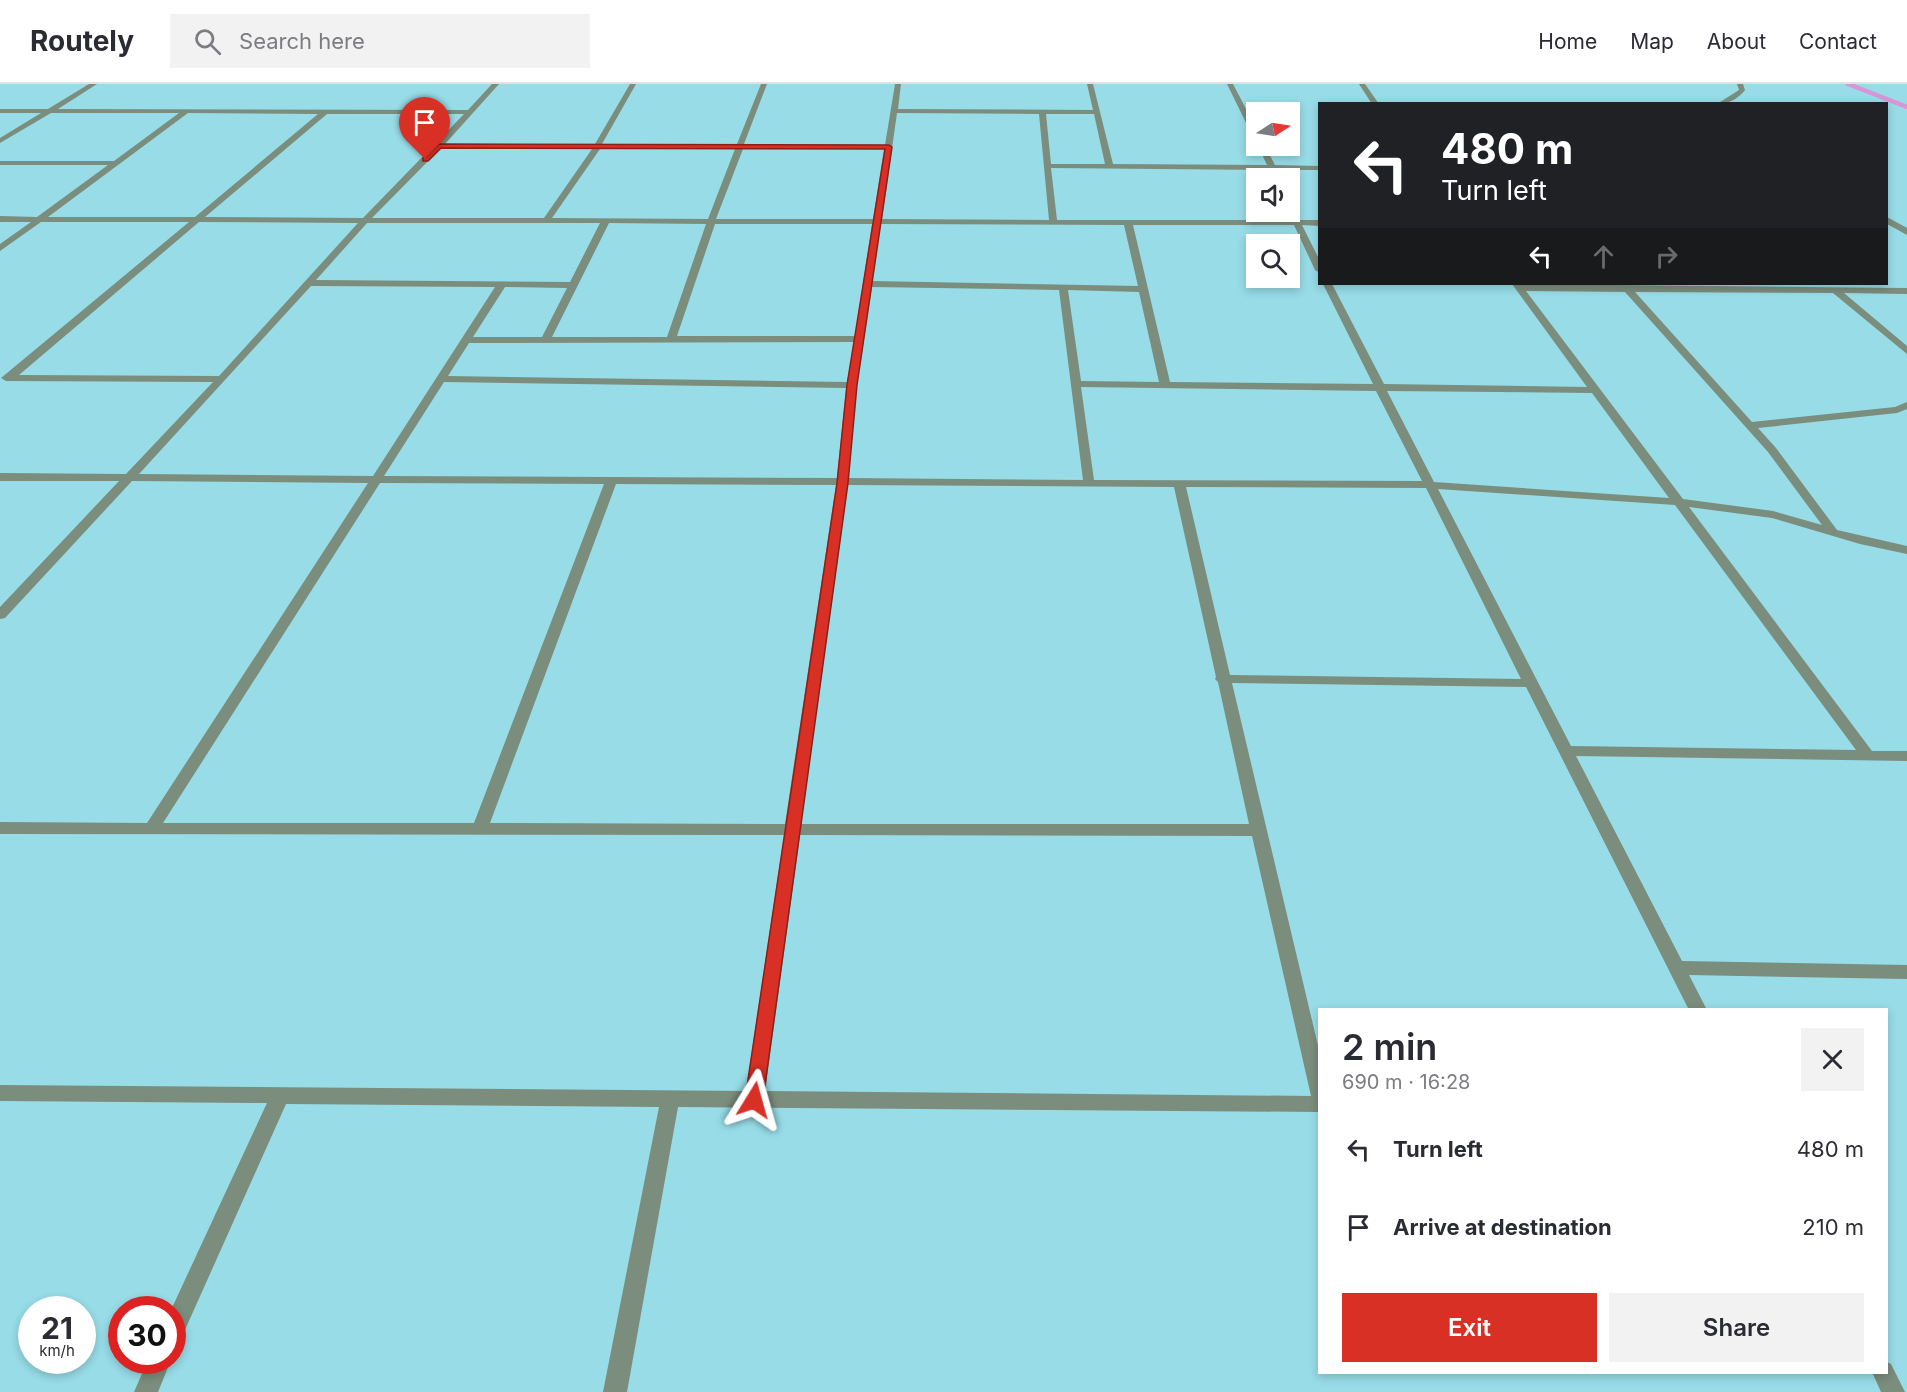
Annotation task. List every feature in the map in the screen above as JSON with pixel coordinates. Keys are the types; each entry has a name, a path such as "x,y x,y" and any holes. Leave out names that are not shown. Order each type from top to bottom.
{"street":[{"path":"0,141 94,84"},
{"path":"3,610 222,379 365,220 439,146 496,84"},
{"path":"546,221 597,147 633,84"},
{"path":"671,339 711,222 764,84"},
{"path":"754,1100 842,483 852,385 898,84"},
{"path":"1090,84 1110,167"},
{"path":"1230,84 1246,115"},
{"path":"1362,84 1375,102"},
{"path":"1724,102 1742,90 1740,84"},
{"path":"0,248 188,110"},
{"path":"4,378 327,110"},
{"path":"0,111 471,112"},
{"path":"894,111 1095,112"},
{"path":"1042,112 1053,222"},
{"path":"439,146 889,147"},
{"path":"1049,166 1273,168 1267,156"},
{"path":"0,163 118,163"},
{"path":"1300,168 1318,168"},
{"path":"0,219 1318,223"},
{"path":"546,339 605,222"},
{"path":"1128,223 1165,385"},
{"path":"1296,223 1318,266"},
{"path":"1890,223 1907,232"},
{"path":"308,283 573,285"},
{"path":"152,827 502,284"},
{"path":"868,284 1142,289"},
{"path":"1328,285 1432,485 1564,751 1697,1008"},
{"path":"1517,286 1629,290 1907,291"},
{"path":"1517,286 1868,756"},
{"path":"1064,288 1089,483"},
{"path":"1629,290 1772,450 1833,532"},
{"path":"1836,291 1907,351"},
{"path":"466,340 860,339"},
{"path":"4,378 222,379"},
{"path":"441,379 852,385"},
{"path":"1077,384 1595,390"},
{"path":"1750,426 1897,410 1907,405"},
{"path":"0,477 1432,485 1678,502 1773,515 1907,550"},
{"path":"480,828 611,481"},
{"path":"1179,484 1222,679 1318,1086"},
{"path":"1222,679 1530,683"},
{"path":"1564,751 1907,756"},
{"path":"0,828 1258,830"},
{"path":"1678,969 1907,972"},
{"path":"0,1094 1318,1104"},
{"path":"186,1302 280,1096"},
{"path":"615,1392 670,1099"},
{"path":"146,1392 154,1374"},
{"path":"1884,1374 1893,1392"}],"waterway":[{"path":"1848,84 1907,107"}],"route":[{"path":"425,159 439,146 889,147 852,385 842,483 754,1100"}]}
